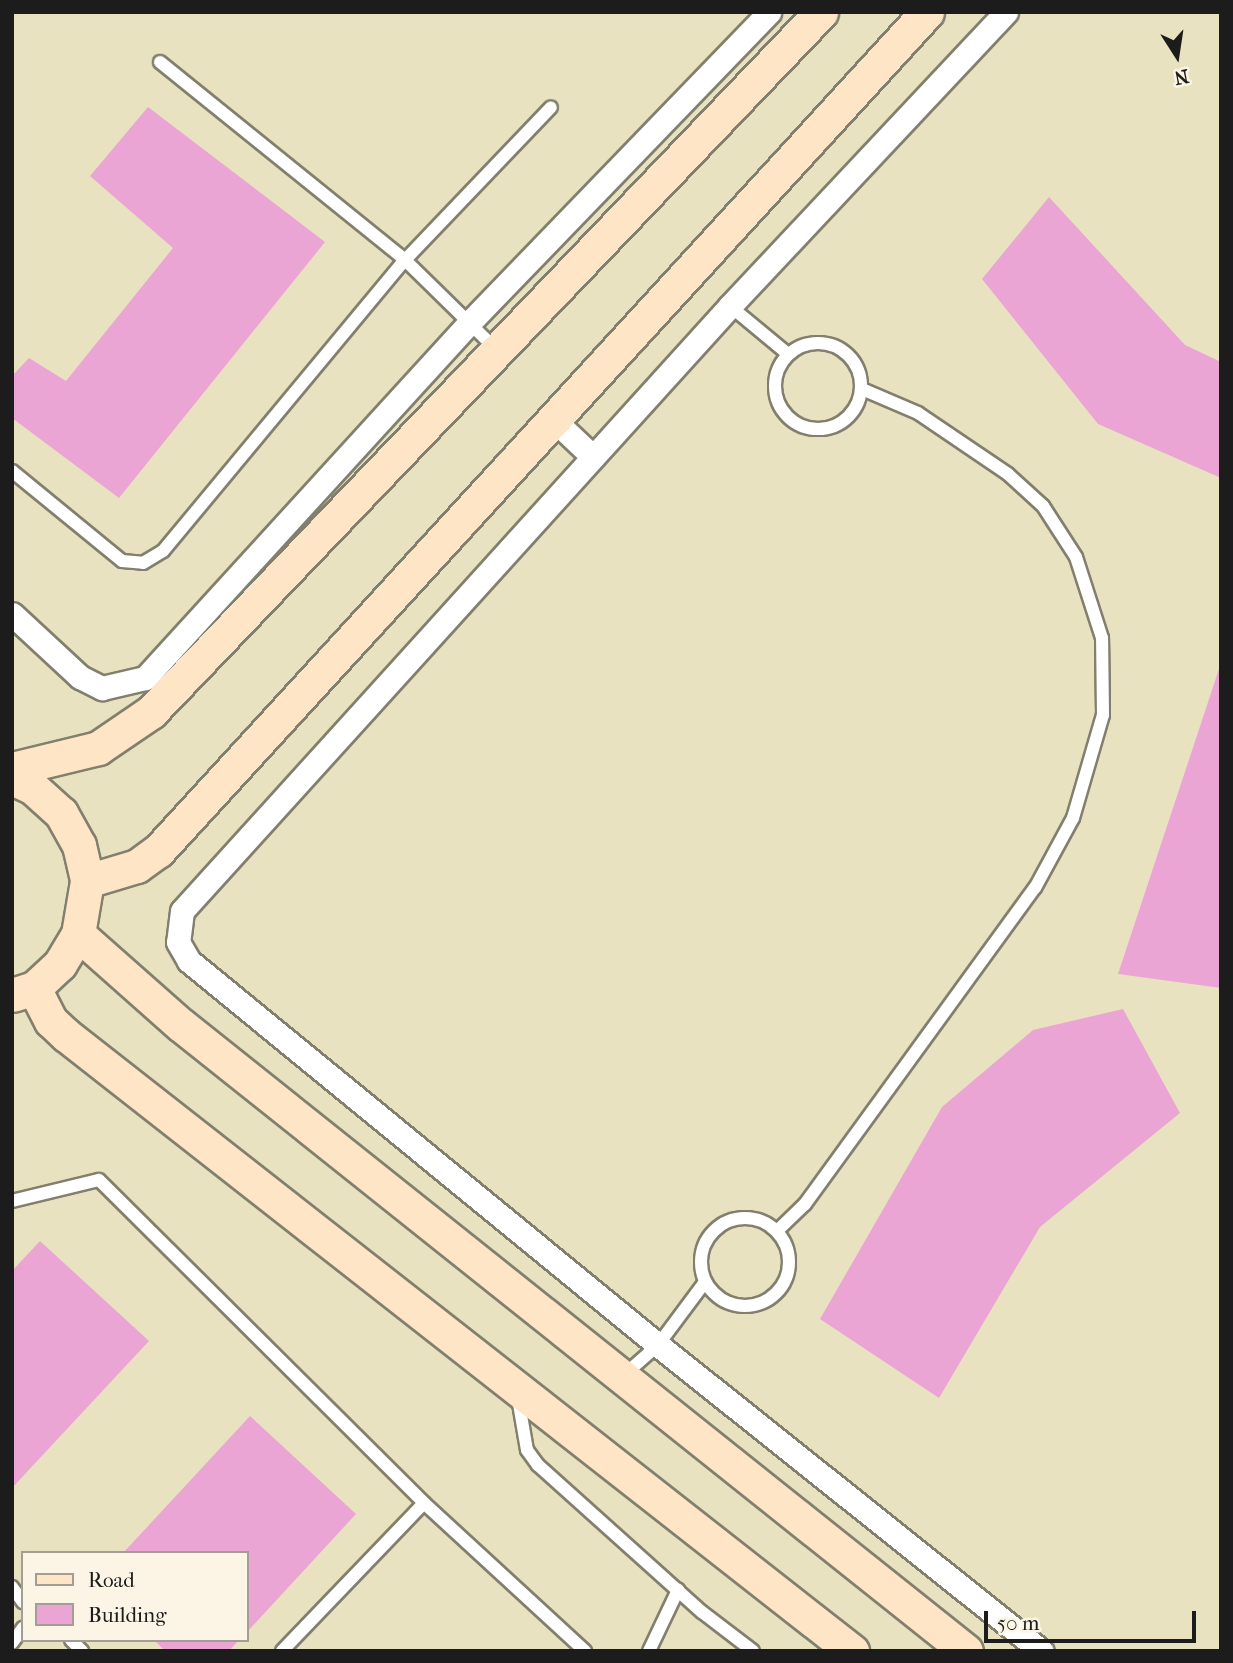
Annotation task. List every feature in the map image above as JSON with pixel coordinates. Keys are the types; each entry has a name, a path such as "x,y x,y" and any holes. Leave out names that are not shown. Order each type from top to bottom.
{"street":[{"path":"12,614 80,677 102,688 145,678 471,321 769,12"},
{"path":"12,769 98,748 150,712 821,12"},
{"path":"87,881 137,866 158,851 927,12"},
{"path":"1006,12 730,306 182,911 178,942 189,961 658,1345 1042,1651"},
{"path":"553,419 593,457"},
{"path":"12,778 33,788 61,813 79,845 87,881 78,934 60,964 23,992 66,1035 852,1651"},
{"path":"78,934 181,1025 624,1375 966,1651"}],"lane":[{"path":"160,62 405,260 471,321 497,351"},
{"path":"12,471 122,561 144,564 163,551 405,260 551,107"},
{"path":"730,306 788,354"},
{"path":"815,342 837,347 854,361 862,389 850,415 827,428 800,425 780,407 776,394 779,366 788,354 815,342"},
{"path":"777,1231 804,1204 911,1063 1035,888 1073,818 1103,715 1102,638 1076,557 1043,506 1008,474 918,413 862,389"},
{"path":"12,1200 99,1180 424,1503 585,1651"},
{"path":"746,1217 777,1231 789,1251 788,1278 770,1300 742,1307 727,1303 705,1282 701,1252 718,1227 746,1217"},
{"path":"624,1375 658,1345 705,1282"},
{"path":"517,1387 527,1450 538,1465 678,1590 753,1651"},
{"path":"282,1651 424,1503"},
{"path":"649,1651 678,1590"}],"building":[{"path":"148,107 325,242 119,498 12,418 12,376 29,358 66,381 173,248 90,176"},
{"path":"1049,197 1185,345 1221,362 1221,478 1098,424 982,279"},
{"path":"1220,666 1221,988 1118,974"},
{"path":"1123,1009 1180,1113 1040,1227 939,1398 820,1319 942,1107 1033,1030"},
{"path":"40,1241 149,1341 12,1488 12,1271"},
{"path":"250,1416 356,1514 248,1631 248,1551 125,1551"},
{"path":"156,1642 237,1642 229,1651 165,1651"}]}
